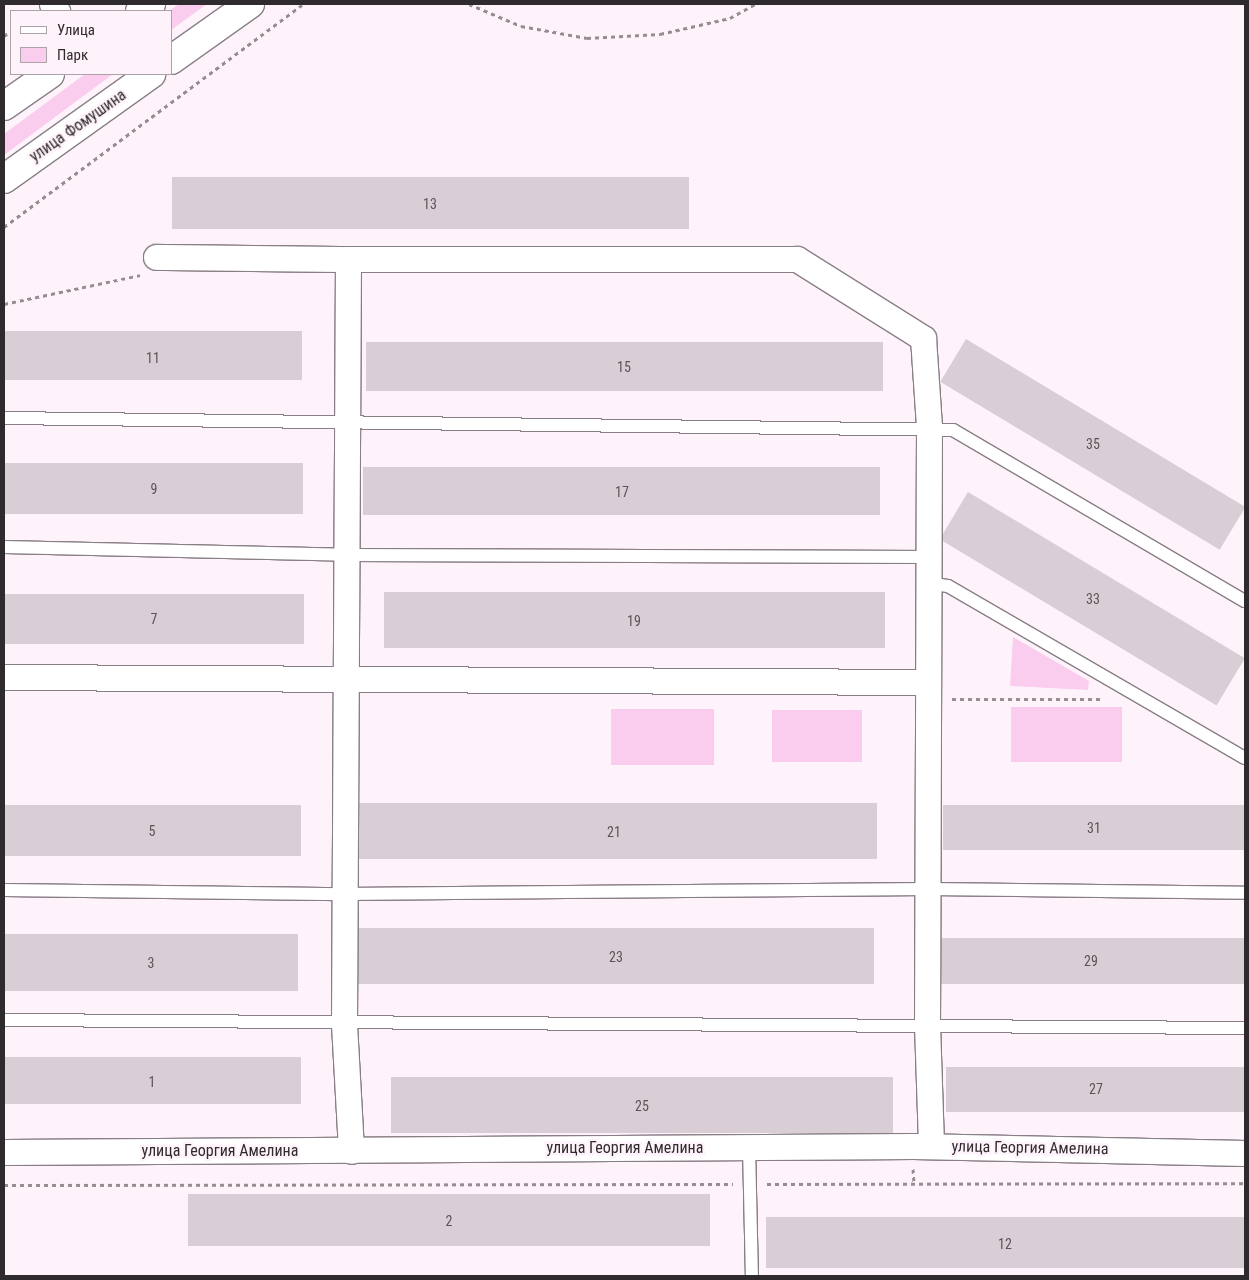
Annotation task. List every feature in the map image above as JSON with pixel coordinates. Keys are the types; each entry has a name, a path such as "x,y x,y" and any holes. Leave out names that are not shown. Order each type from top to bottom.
{"main road":[{"path":"172,59 250,4"},
{"path":"4,106 49,75"},
{"name":"улица Фомушина","path":"4,179 150,75"}],"street":[{"path":"161,257 797,259 923,338 929,427 926,557 926,691 927,1024 931,1146"},
{"path":"348,259 344,1024 351,1151"},
{"path":"4,677 345,677 926,691"},
{"name":"улица Георгия Амелина","path":"4,1152 931,1146 1245,1152"}],"lane":[{"path":"4,418 929,427 953,430 1245,601"},
{"path":"4,547 346,555 926,557"},
{"path":"926,582 948,586 1245,758"},
{"path":"4,890 346,894 928,889 1245,893"},
{"path":"4,1020 344,1024 927,1024 1245,1028"},
{"path":"749,1148 752,1276"}],"path":[{"path":"4,227 303,4"},
{"path":"470,4 521,26 587,38 660,34 730,18 755,4"},
{"path":"4,304 164,270 161,257"},
{"path":"926,691 1117,699 1133,693"},
{"path":"4,1185 1245,1183"}],"green space":[{"path":"179,4 207,4 172,29 172,10 170,10"},
{"path":"84,75 112,75 4,155 4,134"},
{"path":"1013,637 1089,681 1088,690 1010,686"},
{"path":"1011,707 1122,707 1122,762 1011,762"},
{"path":"611,709 714,709 714,765 611,765"},
{"path":"772,710 862,710 862,762 772,762"}],"building":[{"path":"172,177 689,177 689,229 172,229"},
{"path":"4,331 302,331 302,380 4,380"},
{"path":"966,339 1245,507 1220,550 940,382"},
{"path":"366,342 883,342 883,391 366,391"},
{"path":"4,463 303,463 303,514 4,514"},
{"path":"363,467 880,467 880,515 363,515"},
{"path":"968,492 1245,658 1217,706 940,539"},
{"path":"384,592 885,592 885,648 384,648"},
{"path":"4,594 304,594 304,644 4,644"},
{"path":"351,803 877,803 877,859 351,859"},
{"path":"4,805 301,805 301,856 4,856"},
{"path":"943,805 1245,805 1245,850 943,850"},
{"path":"358,928 874,928 874,984 358,984"},
{"path":"4,934 298,934 298,991 4,991"},
{"path":"937,938 1245,938 1245,984 937,984"},
{"path":"4,1057 301,1057 301,1104 4,1104"},
{"path":"946,1067 1245,1067 1245,1112 946,1112"},
{"path":"391,1077 893,1077 893,1133 391,1133"},
{"path":"188,1194 710,1194 710,1246 188,1246"},
{"path":"766,1217 1245,1217 1245,1268 766,1268"}]}
